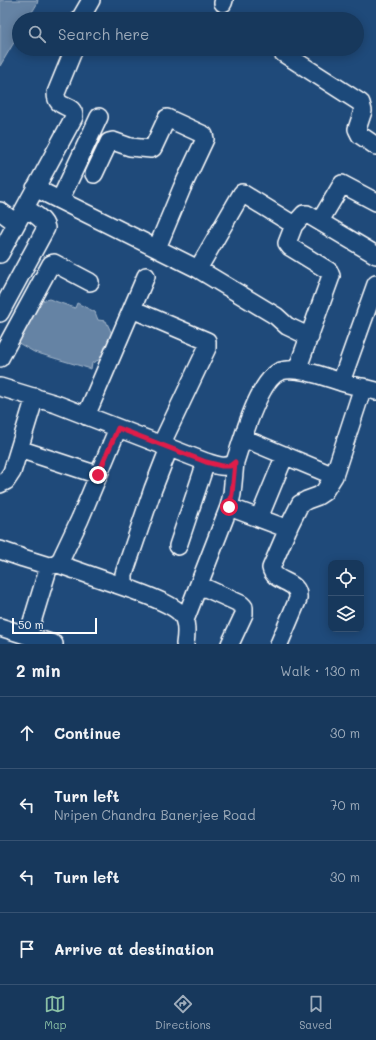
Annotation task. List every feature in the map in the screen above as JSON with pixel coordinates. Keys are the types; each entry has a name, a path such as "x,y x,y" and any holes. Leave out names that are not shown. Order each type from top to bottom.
{"street":[{"path":"84,12 91,0"},
{"path":"0,254 74,117 72,109 59,103 56,99 56,93 71,56"},
{"path":"285,56 361,103 363,111 357,129 360,135 376,146"},
{"path":"60,200 99,117"},
{"path":"94,174 110,142 113,141 133,148 151,149 153,148 167,118 204,135 205,139 182,188 157,248"},
{"path":"320,221 342,184 376,202"},
{"path":"35,188 198,269 276,316 287,326 310,337"},
{"path":"198,269 240,193 244,193 294,225"},
{"path":"0,313 46,228 45,223 42,220 25,208"},
{"path":"0,211 16,223"},
{"path":"297,370 332,276 329,272 290,247 287,243 294,225 306,214 376,255"},
{"path":"0,358 51,264 54,263 90,282"},
{"path":"86,416 146,276"},
{"path":"341,382 376,284"},
{"path":"130,589 124,583 124,574 153,489 165,446 208,344 206,341 132,309"},
{"path":"185,620 229,507 232,494 235,462 243,438 258,399 272,377 281,371 297,370 369,389 334,476 324,492 300,504 271,568 274,575 296,588 299,593 279,644"},
{"path":"0,387 35,397 206,462 222,466 230,466 235,462"},
{"path":"0,484 6,481 12,472 35,397"},
{"path":"0,627 39,641 53,565 62,557 74,532 118,428"},
{"path":"243,438 334,476"},
{"path":"19,449 98,475"},
{"path":"259,518 285,455"},
{"path":"178,546 206,462"},
{"path":"229,507 288,529"},
{"path":"0,550 130,589 175,608 182,614 185,620 187,643"},
{"path":"198,585 241,604 244,608 244,614 230,644"}],"water":[{"path":"0,0 38,0 32,12 12,12 12,46 0,66"},
{"path":"49,299 75,308 77,303 95,312 98,320 106,321 112,334 103,358 92,363 91,369 34,352 15,341 33,303"}],"route":[{"path":"98,475 118,428 206,462 222,466 230,466 235,462 234,481 229,507"}]}
